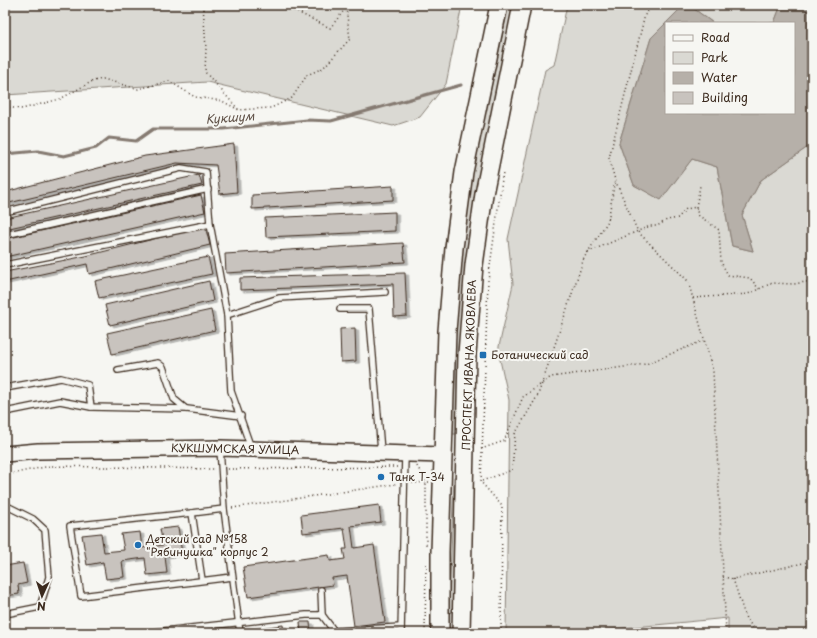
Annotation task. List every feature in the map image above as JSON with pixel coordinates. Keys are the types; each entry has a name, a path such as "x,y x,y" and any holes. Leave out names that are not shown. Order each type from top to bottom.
{"main road":[{"name":"ПРОСПЕКТ ИВАНА ЯКОВЛЕВА","path":"440,633 442,455 447,331 454,248 464,172 499,5"},
{"name":"ПРОСПЕКТ ИВАНА ЯКОВЛЕВА","path":"461,633 473,452 467,354 474,265 484,194 522,5"},
{"name":"КУКШУМСКАЯ УЛИЦА","path":"442,455 473,452"}],"street":[{"name":"КУКШУМСКАЯ УЛИЦА","path":"5,454 38,451 251,448 381,454 405,460 442,455"}],"lane":[{"path":"5,212 181,168 206,172 210,224 227,315 232,391 251,448"},
{"path":"5,235 208,189"},
{"path":"5,265 210,224"},
{"path":"227,315 279,298 385,292"},
{"path":"340,309 369,309 381,454"},
{"path":"118,370 158,363 163,367 174,399 187,409"},
{"path":"5,388 61,378 88,385 90,407"},
{"path":"5,412 60,401 90,407 187,409 241,416"},
{"path":"220,448 220,469 224,509 240,633"},
{"path":"321,590 322,615 334,632 401,630 405,460"},
{"path":"5,505 33,519 45,530 49,577 40,606 5,614"},
{"path":"224,509 70,526 81,596 232,577"},
{"path":"192,513 202,580"},
{"path":"155,632 193,630 239,621 322,615"}],"path":[{"path":"203,5 206,48 205,72 239,110"},
{"path":"283,5 330,28 346,8"},
{"path":"5,107 22,109 60,99 93,81 103,79 138,89 169,81 195,97 222,101 239,110 271,108 292,98 307,75 324,68 350,39 346,5"},
{"path":"653,5 645,15 609,158 615,180 638,232 688,281 713,371 726,633"},
{"path":"501,633 502,506 481,482 473,452 488,280 504,167"},
{"path":"481,482 512,470 515,434 538,395 584,258 608,221 615,180"},
{"path":"700,186 696,207 698,215 719,230 721,262 728,275 750,278 758,289"},
{"path":"588,252 650,226 657,226 667,220 678,218 686,209 696,207"},
{"path":"693,298 748,294 772,283 794,284 812,281"},
{"path":"473,452 504,441 523,396 551,377 646,364 705,340"},
{"path":"5,475 50,466 220,469 405,460 417,466 426,482 405,483 224,509"},
{"path":"723,577 733,579 812,561"},
{"path":"733,579 746,620 758,633"}],"green space":[{"path":"5,5 462,5 446,84 420,117 393,126 207,82 5,95"},
{"path":"509,5 514,5 476,191 462,304 457,434 452,434 456,305 469,188"},
{"path":"567,5 684,5 667,22 665,22 665,24 651,38 619,143 634,185 661,199 692,159 717,167 732,246 753,251 742,215 761,180 812,144 812,633 728,633 728,618 572,633 506,633 509,400 498,351 513,284 508,239 545,70 554,65"},
{"path":"689,5 781,5 774,22 712,22"},
{"path":"454,477 457,477 453,633 448,633"}],"water":[{"path":"684,5 689,5 712,22 667,22"},
{"path":"781,5 812,5 812,144 761,180 742,215 753,251 732,246 717,167 692,159 661,200 634,185 619,143 651,38 665,24 665,114 795,114 795,22 774,22"}],"building":[{"path":"234,144 237,192 220,194 216,165 177,163 5,204 5,192 145,156"},
{"path":"199,175 202,185 5,229 5,218"},
{"path":"393,186 393,200 252,209 252,195"},
{"path":"201,195 205,212 5,257 5,239"},
{"path":"395,212 395,231 266,237 265,218"},
{"path":"205,226 210,245 89,274 87,264 5,282 5,272 86,256"},
{"path":"403,243 405,262 226,273 225,254"},
{"path":"208,257 212,274 99,298 95,281"},
{"path":"405,273 407,316 394,317 393,284 240,290 240,278"},
{"path":"209,281 213,301 110,325 105,305"},
{"path":"211,310 215,330 112,354 107,333"},
{"path":"355,328 356,361 341,362 340,329"},
{"path":"379,505 381,522 351,526 354,548 374,545 385,622 354,626 347,576 332,578 333,585 248,597 243,567 329,555 330,561 345,559 343,549 347,549 344,528 303,533 301,515"},
{"path":"178,527 182,554 165,556 167,573 147,575 145,558 122,561 124,577 106,579 103,562 87,565 82,535 101,533 104,552 124,550 121,534 140,532 142,548 163,545 160,529"},
{"path":"23,563 27,583 18,585 19,594 5,596 5,566"},
{"path":"300,622 310,622 311,633 301,633"},
{"path":"283,625 284,633 252,633 252,629"}],"waterway":[{"name":"Кукшум","path":"5,154 38,151 64,156 96,148 109,138 136,141 153,129 224,129 307,120 331,121 461,85"}],"place":[{"name":"Ботанический сад","path":"483,355"},
{"name":"Танк Т-34","path":"381,477"},
{"name":"Детский сад №158 \"Рябинушка\" корпус 2","path":"138,545"}]}
